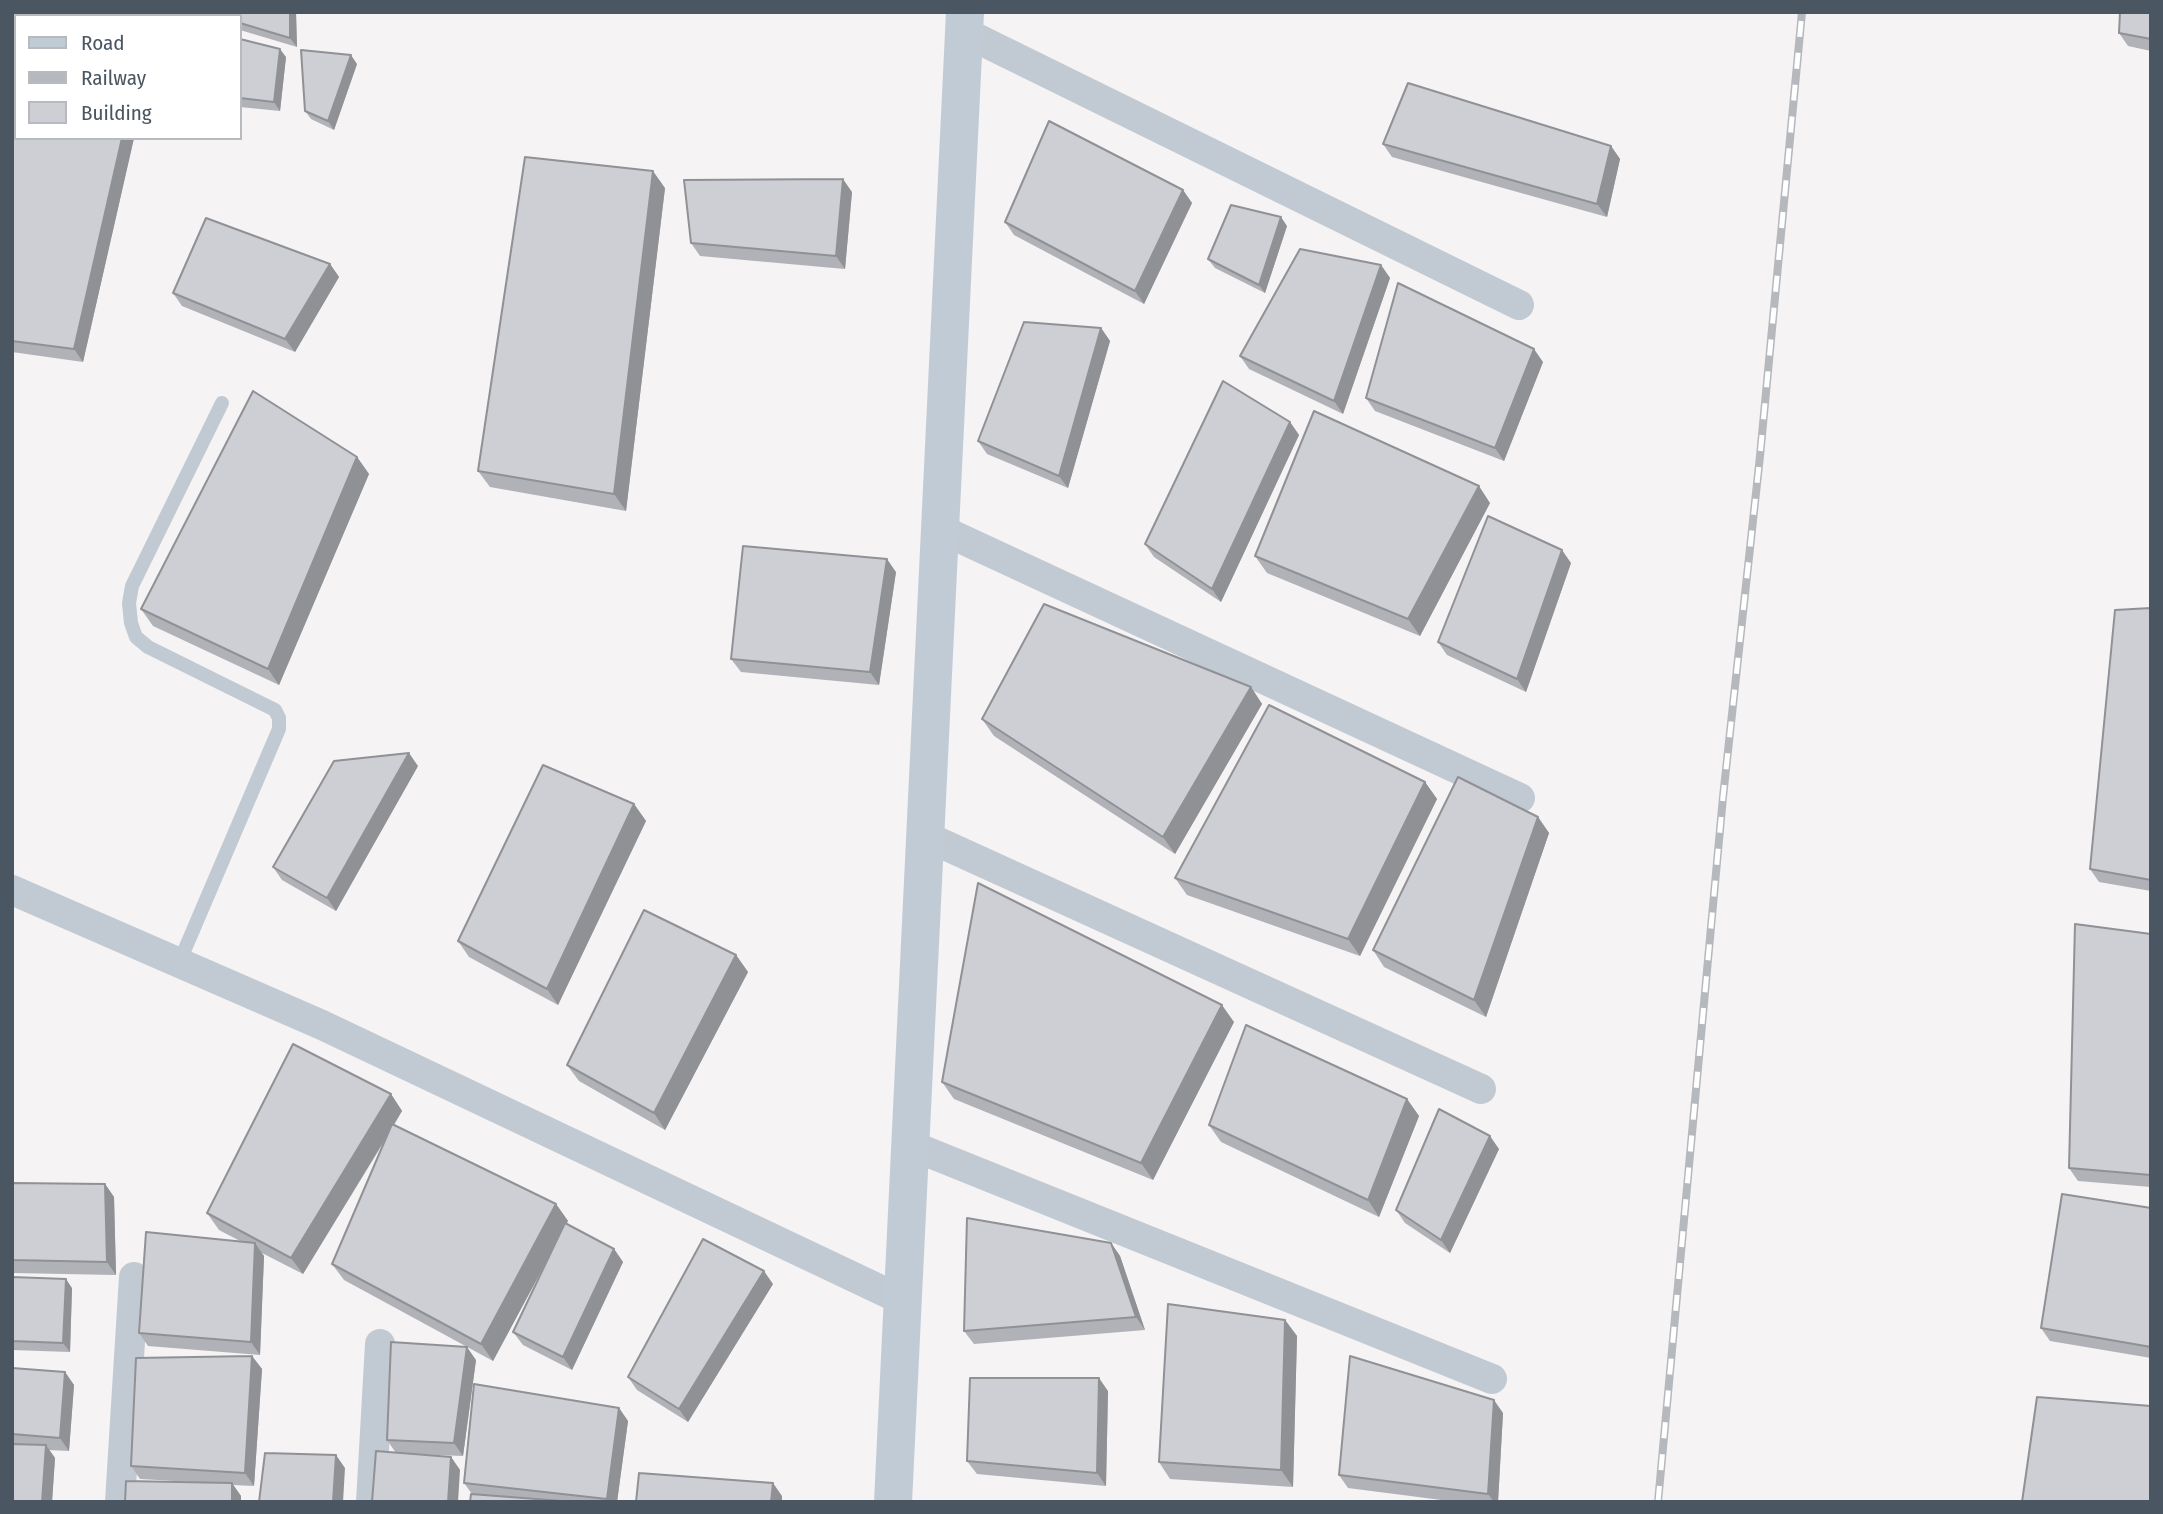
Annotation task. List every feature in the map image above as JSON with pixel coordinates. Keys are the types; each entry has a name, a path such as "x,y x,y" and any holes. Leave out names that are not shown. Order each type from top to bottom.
{"street":[{"path":"893,1502 964,22 1519,305"},
{"path":"940,529 1520,798"},
{"path":"925,836 1481,1089"},
{"path":"12,890 322,1026 902,1300"},
{"path":"910,1144 1492,1380"},
{"path":"120,1502 134,1277"},
{"path":"371,1502 380,1344"}],"lane":[{"path":"179,963 279,729 279,718 275,710 148,648 136,637 131,623 129,603 132,586 222,403"}],"building":[{"path":"12,12 151,12 14,14 14,140 122,140 74,349 12,341"},
{"path":"290,12 290,38 242,24 242,14 205,14"},
{"path":"2120,12 2151,12 2151,39 2119,33"},
{"path":"242,40 280,49 274,102 242,98"},
{"path":"301,50 351,55 328,121 305,111"},
{"path":"1408,83 1611,146 1597,204 1383,144"},
{"path":"1049,121 1183,190 1135,291 1005,222"},
{"path":"525,157 653,171 614,494 478,471"},
{"path":"843,179 836,256 691,243 684,180"},
{"path":"1231,205 1281,217 1259,285 1208,259"},
{"path":"206,218 330,264 285,339 173,293"},
{"path":"1300,249 1381,265 1334,401 1240,356"},
{"path":"1398,283 1534,349 1495,448 1366,398"},
{"path":"1024,322 1101,328 1059,476 978,441"},
{"path":"1223,381 1290,422 1212,589 1145,544"},
{"path":"253,391 357,457 268,669 141,609"},
{"path":"1314,411 1479,486 1408,619 1255,556"},
{"path":"1488,516 1562,550 1517,679 1438,642"},
{"path":"743,546 887,559 870,672 731,659"},
{"path":"1044,604 1251,687 1163,837 982,719"},
{"path":"2151,608 2151,880 2090,869 2115,610"},
{"path":"1269,705 1425,782 1348,939 1175,878"},
{"path":"409,753 327,898 273,867 334,761"},
{"path":"543,765 634,804 547,989 458,941"},
{"path":"1458,777 1538,817 1474,1000 1373,950"},
{"path":"978,883 1222,1005 1141,1163 942,1082"},
{"path":"644,910 736,955 654,1113 567,1065"},
{"path":"2075,924 2151,934 2151,1175 2069,1168"},
{"path":"1246,1025 1407,1099 1368,1200 1209,1125"},
{"path":"293,1044 391,1094 291,1258 207,1213"},
{"path":"1439,1109 1490,1136 1441,1240 1396,1210"},
{"path":"392,1124 556,1204 481,1344 332,1264"},
{"path":"12,1183 105,1184 107,1262 12,1260"},
{"path":"2062,1194 2151,1208 2151,1347 2041,1328"},
{"path":"967,1218 1111,1243 1136,1317 964,1331"},
{"path":"565,1223 614,1249 563,1357 513,1332"},
{"path":"146,1232 255,1243 251,1342 139,1333"},
{"path":"703,1239 764,1271 679,1409 628,1377"},
{"path":"12,1277 66,1279 63,1343 12,1341"},
{"path":"1168,1304 1285,1320 1281,1470 1159,1462"},
{"path":"391,1342 467,1347 454,1443 387,1440"},
{"path":"252,1356 245,1473 131,1466 136,1358"},
{"path":"1350,1356 1494,1400 1488,1494 1339,1475"},
{"path":"12,1368 65,1372 60,1438 12,1434"},
{"path":"970,1378 1099,1378 1097,1473 967,1461"},
{"path":"474,1384 619,1408 607,1499 464,1483"},
{"path":"2037,1397 2151,1406 2151,1502 2022,1502"},
{"path":"12,1444 46,1445 42,1502 12,1502"},
{"path":"376,1451 451,1457 448,1502 372,1502"},
{"path":"265,1453 336,1455 333,1502 259,1502"},
{"path":"639,1473 773,1483 771,1502 636,1502"},
{"path":"126,1481 232,1483 232,1502 125,1502"},
{"path":"471,1494 575,1502 470,1502"}],"railway":[{"path":"1658,1502 1723,797 1760,456 1802,12"}]}
